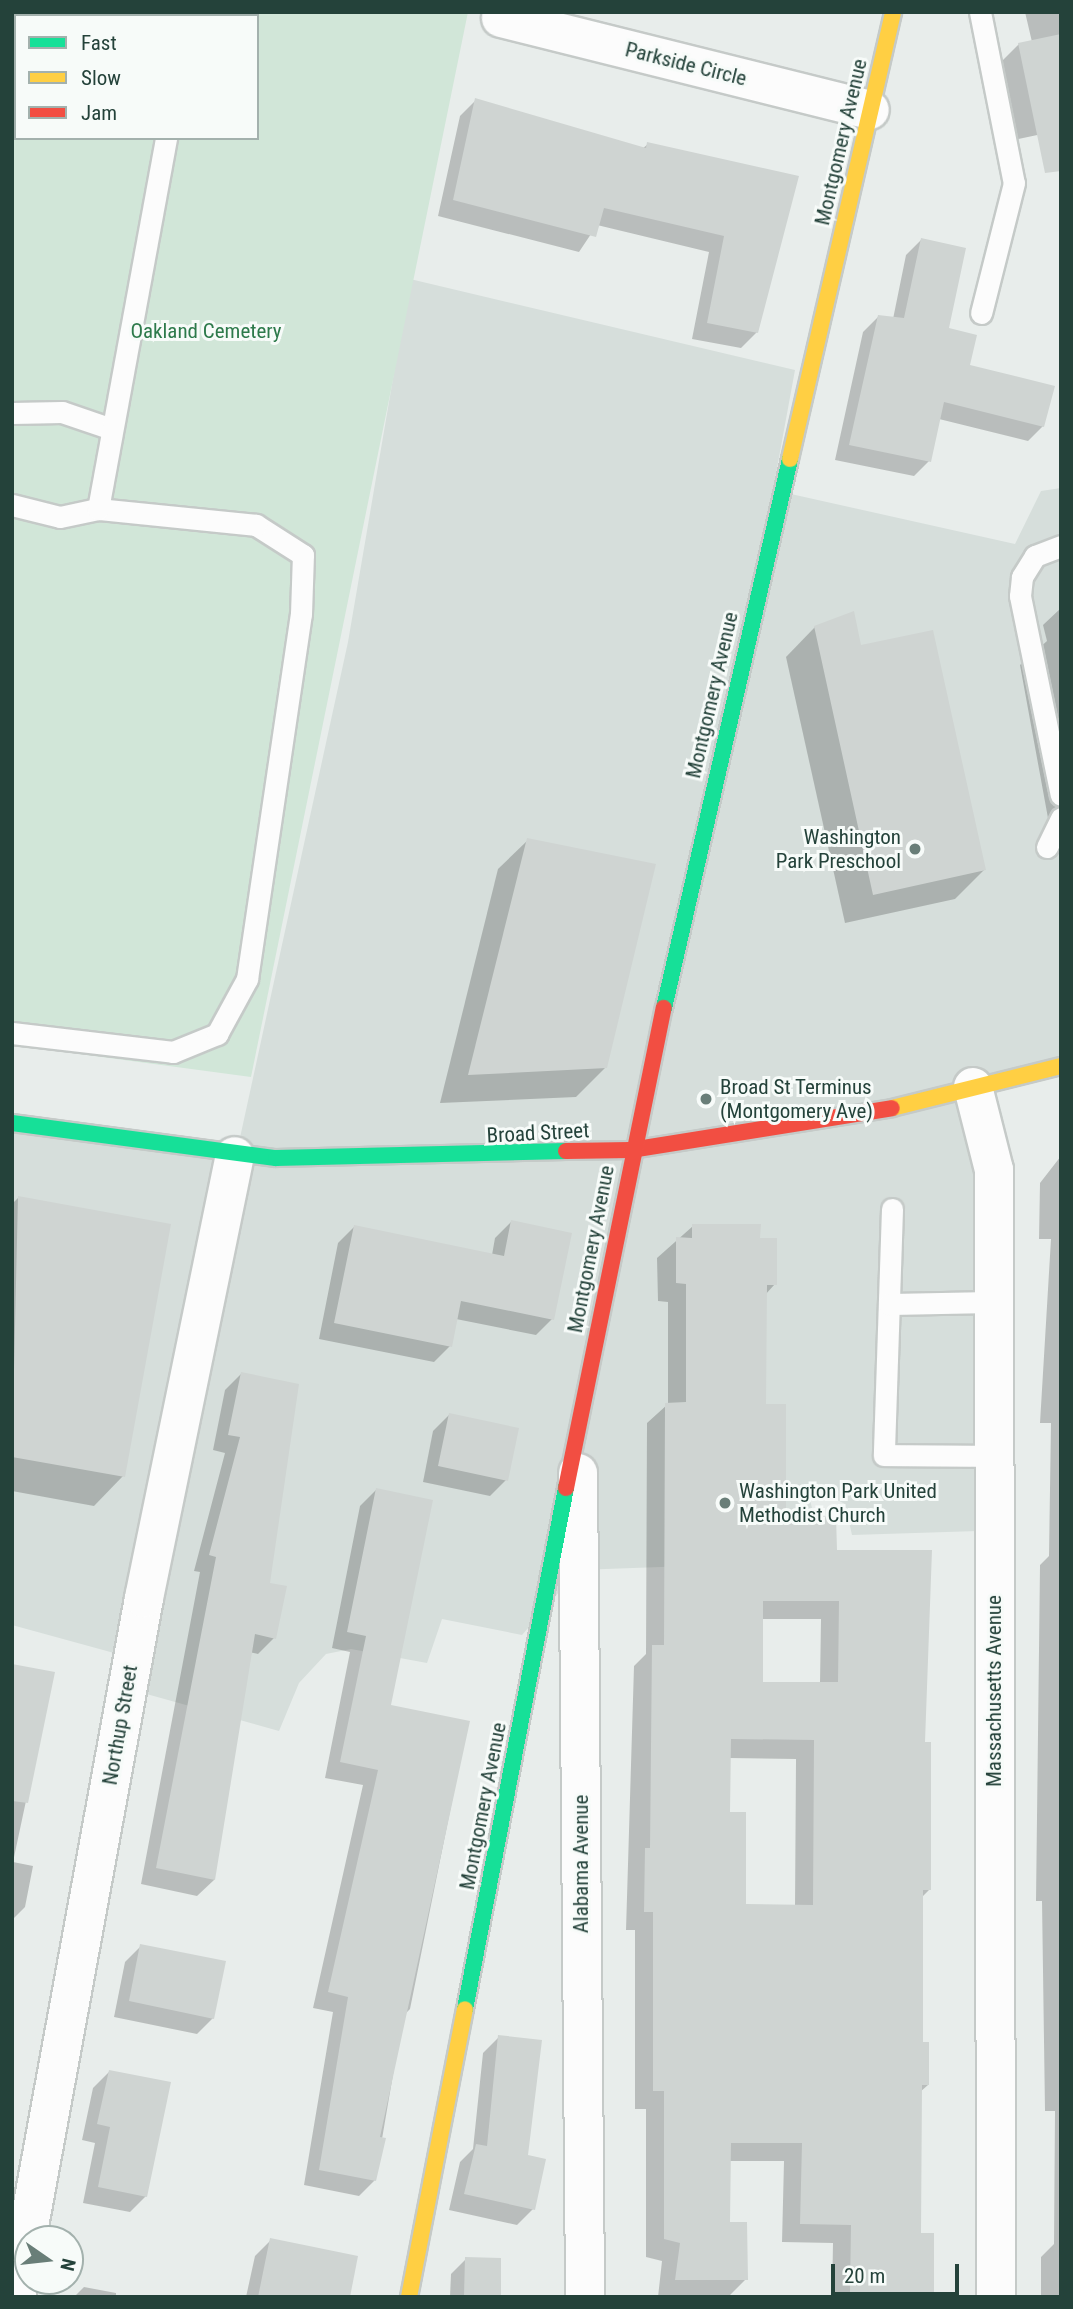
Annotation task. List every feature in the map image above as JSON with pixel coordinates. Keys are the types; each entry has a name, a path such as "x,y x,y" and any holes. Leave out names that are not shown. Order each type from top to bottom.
{"street":[{"name":"Montgomery Avenue","path":"409,2297 632,1150 893,12"},
{"name":"Parkside Circle","path":"501,18 870,110"},
{"name":"Broad Street","path":"12,1123 236,1156 338,1160 632,1150 919,1104 973,1087 1061,1066"},
{"name":"Massachusetts Avenue","path":"973,1087 994,1170 996,2297"},
{"name":"Northup Street","path":"16,2297 144,1598 236,1156"},
{"name":"Alabama Avenue","path":"578,1431 585,2297"}],"lane":[{"path":"981,12 1014,183 981,313"},
{"path":"98,509 166,140"},
{"path":"12,413 62,412 112,429"},
{"path":"12,505 60,517 98,509 256,525 303,555 301,614 247,979 217,1034 173,1052 12,1034"},
{"path":"1061,546 1035,556 1022,576 1020,596 1061,794"},
{"path":"1047,847 1061,818"},
{"path":"892,1209 884,1455 993,1457"},
{"path":"889,1304 993,1302"}],"shaded area":[{"path":"410,279 795,370 773,490 1015,544 1041,491 1061,488 1061,1064 981,1089 978,1531 852,1535 845,1504 806,1484 817,1528 799,1562 578,1570 522,1635 442,1619 427,1663 351,1649 326,1654 299,1683 279,1731 125,1688 125,1656 12,1625 12,1124 236,1156 348,642"}],"green space":[{"name":"Oakland Cemetery","path":"12,12 468,12 251,1077 12,1045"}],"building":[{"path":"1061,34 1061,171 1045,173 1018,43"},
{"path":"475,98 646,148 647,142 799,176 758,333 707,323 724,236 604,208 596,237 453,200"},
{"path":"921,238 966,248 949,328 977,335 970,365 1055,386 1044,427 944,402 931,462 849,445 878,315 904,318"},
{"path":"854,611 861,645 933,630 986,870 873,895 814,626"},
{"path":"527,838 656,864 607,1068 468,1075"},
{"path":"18,1196 171,1224 125,1477 12,1457"},
{"path":"511,1220 572,1233 554,1320 461,1301 452,1347 334,1323 354,1225 504,1256"},
{"path":"692,1224 761,1224 760,1238 777,1238 777,1285 767,1285 766,1404 786,1404 786,1518 836,1516 837,1550 932,1550 925,1742 931,1742 931,1890 923,1890 923,2042 929,2042 929,2085 922,2085 921,2233 934,2233 934,2292 850,2292 851,2225 800,2224 802,2143 731,2143 730,2222 747,2222 748,2280 675,2280 680,2243 664,2239 664,2091 653,2091 653,1912 644,1912 645,1848 650,1848 652,1645 664,1645 665,1403 686,1402 686,1284 676,1283 676,1237 692,1238","holes":["763,1601 839,1601 838,1682 763,1682","731,1739 814,1740 813,1905 746,1904 746,1812 730,1812"]},
{"path":"241,1372 299,1384 270,1583 287,1586 276,1639 255,1634 215,1880 156,1868 216,1557 209,1555 240,1437 228,1435"},
{"path":"449,1413 519,1428 508,1481 438,1466"},
{"path":"376,1488 433,1500 391,1705 470,1721 380,2137 386,2138 376,2181 319,2170 348,1997 328,1992 378,1770 340,1762 366,1636 347,1632"},
{"path":"12,1664 55,1672 28,1803 12,1801"},
{"path":"140,1944 226,1961 214,2019 129,2001"},
{"path":"498,2035 542,2040 528,2155 546,2159 535,2210 464,2194 476,2144 487,2146"},
{"path":"109,2070 171,2082 147,2197 98,2187 110,2127 97,2124"},
{"path":"270,2238 358,2256 350,2297 258,2297"},
{"path":"465,2257 501,2258 501,2297 464,2296"}],"traffic: fast":[{"path":"664,1008 790,459"},
{"path":"12,1123 276,1158 566,1151"},
{"path":"465,2009 566,1488"}],"traffic: slow":[{"path":"790,459 893,12"},
{"path":"892,1108 1061,1066"},
{"path":"409,2297 465,2009"}],"traffic: jam":[{"path":"566,1488 664,1008"},
{"path":"566,1151 631,1150 892,1108"}],"place":[{"name":"Washington Park Preschool","path":"915,849"},
{"name":"Broad St Terminus (Montgomery Ave)","path":"706,1099"},
{"name":"Washington Park United Methodist Church","path":"725,1503"}]}
